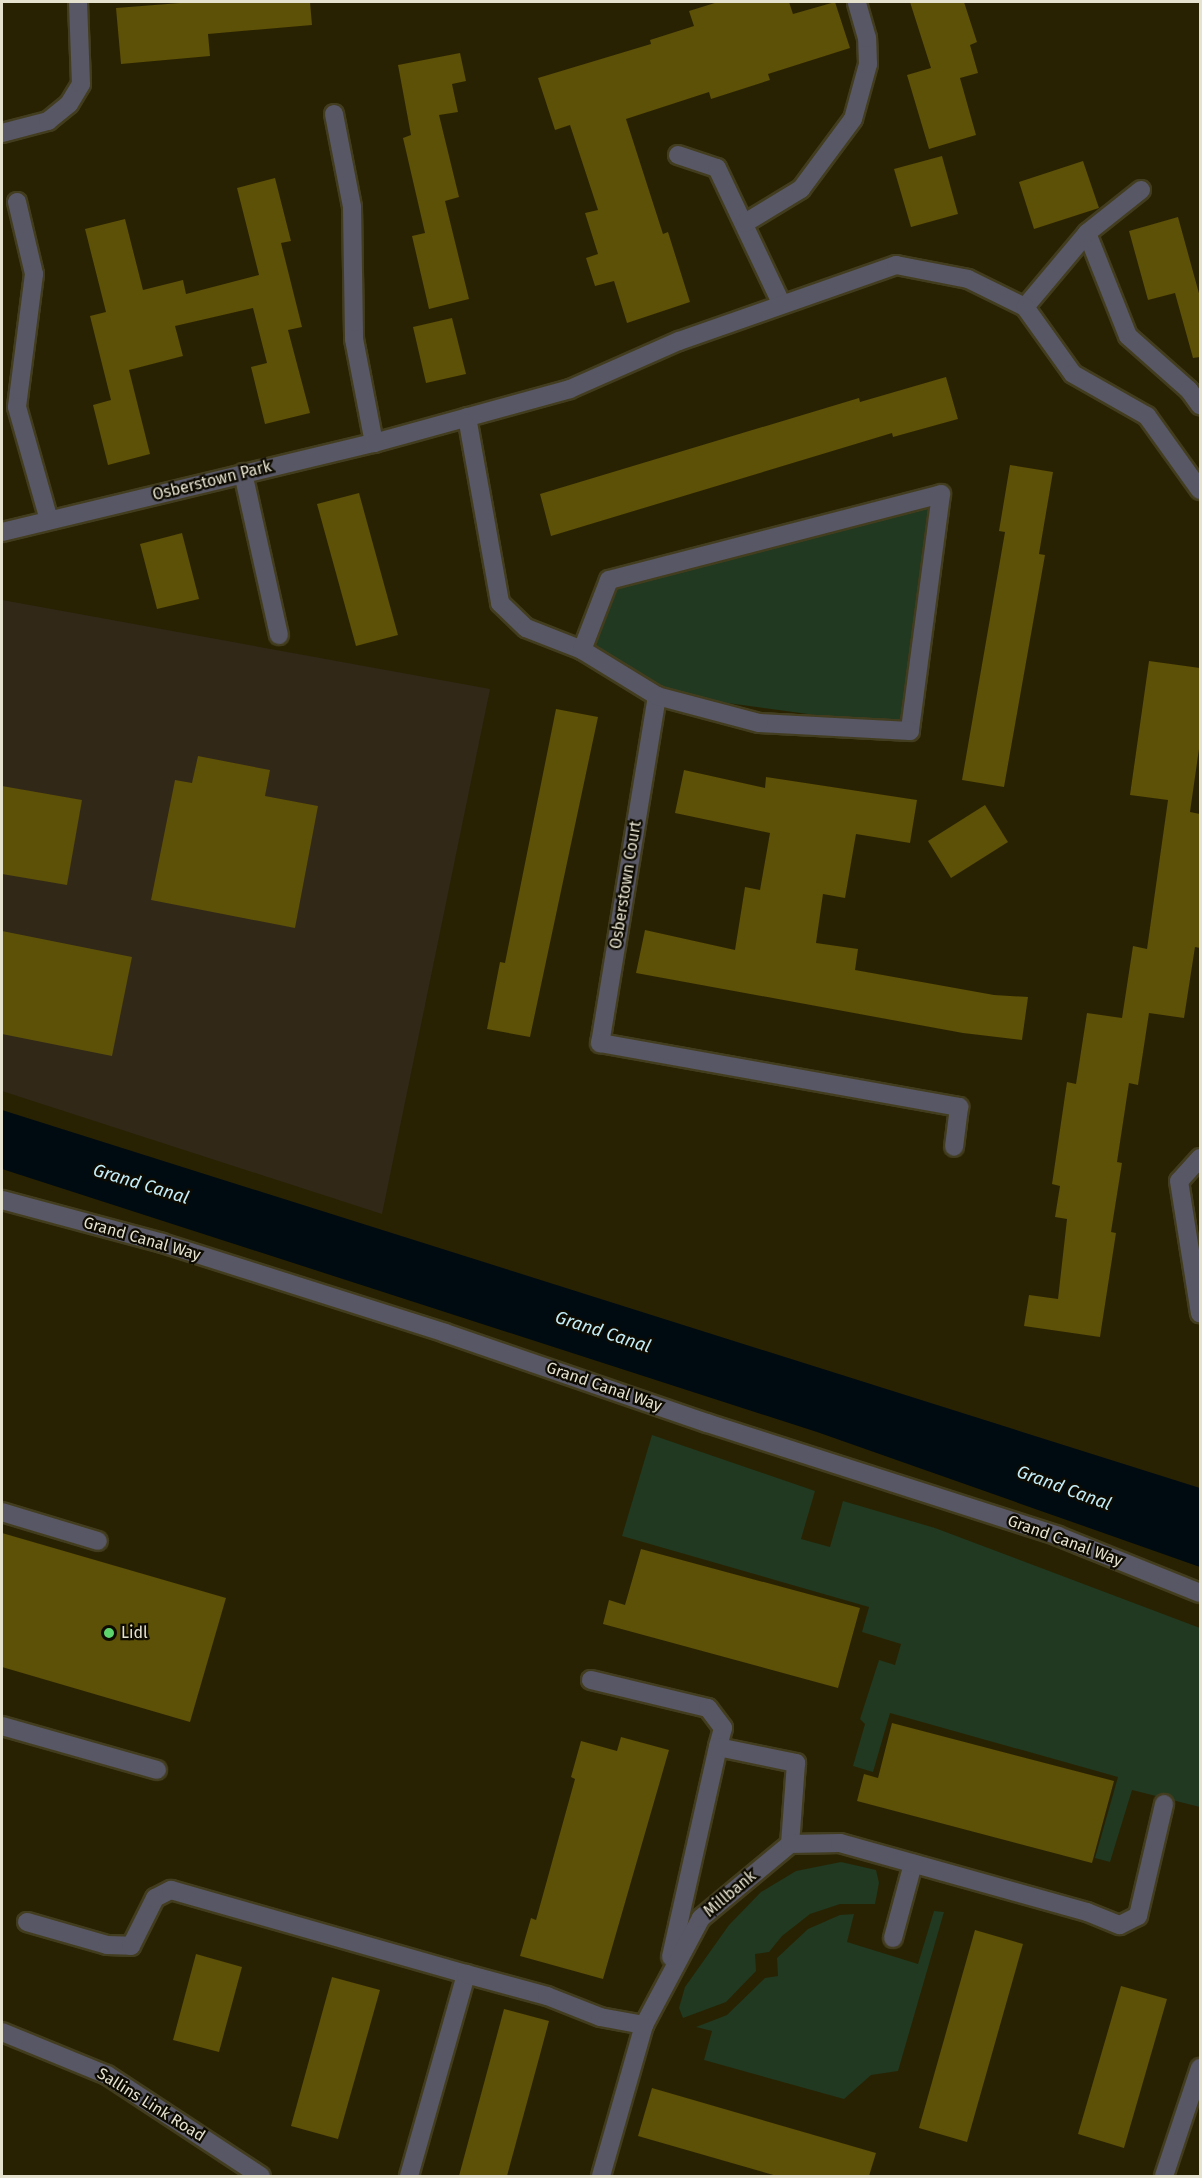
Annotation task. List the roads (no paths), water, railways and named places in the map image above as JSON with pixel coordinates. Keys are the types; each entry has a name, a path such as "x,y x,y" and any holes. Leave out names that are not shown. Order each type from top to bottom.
{"street":[{"path":"2,132 48,121 69,104 81,84 78,2"},
{"path":"745,223 801,189 853,119 868,64 867,38 857,2"},
{"path":"334,114 352,207 354,339 374,443"},
{"path":"678,155 717,168 782,303"},
{"path":"1142,190 1087,233 1025,308 1073,374 1147,416 1200,490"},
{"path":"17,202 34,274 17,407 49,520"},
{"path":"1087,233 1128,336 1189,390 1200,405"},
{"name":"Osberstown Park","path":"2,532 374,443 570,389 679,341 782,303 896,266 968,279 1025,308"},
{"path":"467,417 500,603 526,628 582,650 657,696 759,723 910,731 941,494 609,580 582,650"},
{"path":"243,473 279,635"},
{"name":"Osberstown Court","path":"657,696 600,1043 958,1107 954,1147"},
{"path":"1200,1158 1179,1181 1200,1313"},
{"name":"Grand Canal Way","path":"2,1200 162,1243 445,1333 708,1423 1059,1536 1200,1593"},
{"path":"2,1512 98,1541"},
{"path":"591,1680 708,1708 723,1728 697,1855 665,1983"},
{"path":"2,1726 157,1770"},
{"path":"718,1747 796,1763 789,1844 840,1843 1120,1925 1138,1916 1164,1804"},
{"name":"Millbank","path":"601,2176 644,2025 700,1918 789,1844"},
{"path":"893,1938 913,1864"},
{"path":"27,1922 108,1945 131,1946 155,1898 171,1890 547,1996 600,2017 644,2025"},
{"path":"409,2176 466,1974"},
{"name":"Sallins Link Road","path":"2,2032 107,2075 261,2176"},
{"path":"1164,2176 1200,2068"}],"water":[{"name":"Grand Canal","path":"2,1110 1200,1488 1200,1567 817,1432 2,1169"}],"place":[{"name":"Lidl","path":"109,1633"}]}
